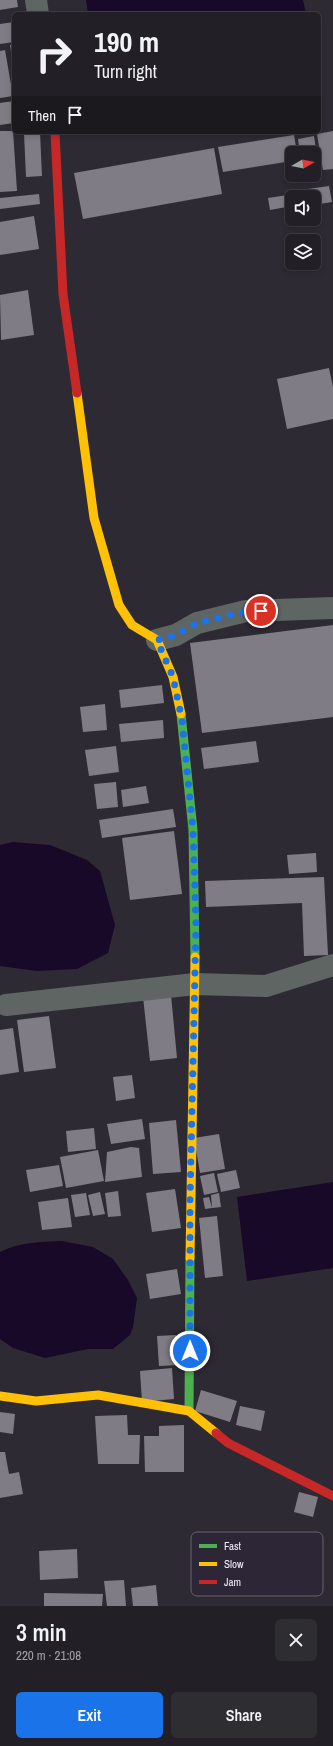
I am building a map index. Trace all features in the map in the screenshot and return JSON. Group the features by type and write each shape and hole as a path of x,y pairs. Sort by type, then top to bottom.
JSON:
{"street":[{"path":"36,0 38,12"},
{"path":"55,134 63,294 94,518 118,605 132,626 157,640 173,677 182,720 193,830 196,924 190,1201 189,1411"},
{"path":"157,640 176,635 197,623 246,611 333,608"},
{"path":"6,1005 195,984 266,986 333,965"},
{"path":"0,1396 36,1401 98,1395 189,1411 228,1443 333,1496"}],"shaded area":[{"path":"86,0 303,0 306,12 88,12"},
{"path":"13,842 50,845 87,860 100,871 115,925 108,953 77,969 37,971 0,966 0,845"},
{"path":"333,1182 333,1268 247,1281 237,1197"},
{"path":"62,1241 93,1247 113,1259 128,1280 137,1298 133,1327 130,1335 113,1349 88,1349 45,1358 13,1348 0,1339 0,1252 22,1244"}],"building":[{"path":"0,0 17,0 18,7 0,10"},
{"path":"12,22 12,42 0,44 0,24"},
{"path":"12,44 12,59 10,45"},
{"path":"5,50 12,96 0,98 0,51"},
{"path":"12,101 12,123 0,125 0,103"},
{"path":"0,131 12,131 17,191 0,192"},
{"path":"333,131 333,169 323,170 321,146 319,146 317,134"},
{"path":"24,134 40,134 42,176 26,177"},
{"path":"294,135 296,146 285,146 285,162 223,172 218,147"},
{"path":"314,136 316,146 299,146 298,139"},
{"path":"214,148 222,194 83,219 74,173"},
{"path":"329,186 332,202 321,204 321,190 308,189"},
{"path":"39,194 40,204 0,209 0,198"},
{"path":"285,195 285,207 270,210 268,198"},
{"path":"34,216 39,249 0,255 0,222"},
{"path":"28,290 34,335 1,340 0,295"},
{"path":"329,368 333,387 333,419 287,429 277,379"},
{"path":"333,625 333,717 202,733 190,643"},
{"path":"162,685 164,703 121,708 119,690"},
{"path":"105,704 107,730 83,732 80,707"},
{"path":"163,720 164,738 121,742 119,724"},
{"path":"256,741 259,762 204,769 201,748"},
{"path":"116,746 119,772 89,776 85,750"},
{"path":"116,782 118,807 97,809 94,784"},
{"path":"146,786 149,803 123,807 121,790"},
{"path":"173,809 176,827 102,838 99,820"},
{"path":"174,831 182,894 130,900 122,838"},
{"path":"316,853 317,872 289,874 287,855"},
{"path":"324,877 328,955 304,956 302,903 206,907 205,881"},
{"path":"171,995 177,1058 150,1061 143,997"},
{"path":"49,1016 56,1068 24,1072 17,1020"},
{"path":"13,1028 19,1072 0,1075 0,1030"},
{"path":"132,1075 135,1098 116,1101 113,1077"},
{"path":"142,1119 145,1139 111,1144 107,1124"},
{"path":"176,1120 181,1172 153,1174 149,1123"},
{"path":"94,1128 96,1149 68,1152 66,1131"},
{"path":"219,1134 225,1169 200,1173 194,1138"},
{"path":"131,1147 139,1148 142,1177 105,1182 107,1152"},
{"path":"98,1150 104,1181 66,1188 60,1157"},
{"path":"59,1165 63,1186 30,1192 26,1170"},
{"path":"236,1170 240,1188 221,1192 217,1174"},
{"path":"214,1173 218,1192 204,1195 200,1176"},
{"path":"175,1189 181,1228 152,1232 146,1193"},
{"path":"118,1191 121,1216 108,1217 105,1193"},
{"path":"100,1192 105,1214 93,1216 88,1195"},
{"path":"86,1193 90,1215 75,1217 71,1195"},
{"path":"219,1193 221,1207 212,1208 211,1195"},
{"path":"209,1197 212,1208 205,1209 203,1198"},
{"path":"68,1198 72,1227 42,1230 38,1202"},
{"path":"217,1216 223,1276 205,1278 199,1218"},
{"path":"177,1269 181,1294 150,1299 146,1274"},
{"path":"176,1335 179,1365 159,1366 157,1336"},
{"path":"172,1368 174,1399 142,1402 140,1371"},
{"path":"201,1390 237,1401 230,1422 195,1411"},
{"path":"240,1406 265,1411 261,1431 236,1425"},
{"path":"0,1412 15,1414 13,1434 0,1432"},
{"path":"127,1415 128,1435 140,1435 139,1464 98,1464 95,1416"},
{"path":"184,1425 184,1472 145,1472 144,1436 159,1436 159,1426"},
{"path":"0,1452 5,1452 9,1474 19,1472 23,1494 0,1498"},
{"path":"299,1492 318,1497 313,1517 294,1512"},
{"path":"77,1549 78,1578 40,1580 39,1551"},
{"path":"124,1580 126,1606 107,1606 104,1581"},
{"path":"156,1585 158,1606 133,1606 131,1588"},
{"path":"44,1593 103,1594 102,1606 44,1606"}],"traffic: fast":[{"path":"181,714 193,830 195,957"},
{"path":"189,1411 190,1258"}],"traffic: slow":[{"path":"77,393 94,518 119,605 132,625 157,640 173,677 181,714"},
{"path":"190,1258 195,957"},
{"path":"0,1396 36,1401 98,1395 189,1411 216,1433"}],"traffic: jam":[{"path":"55,134 63,294 77,393"},
{"path":"216,1433 228,1443 333,1496"}],"route":[{"path":"190,1351 190,1201 196,924 193,830 182,720 173,677 157,640 176,635 197,623 246,611 261,611"}]}
